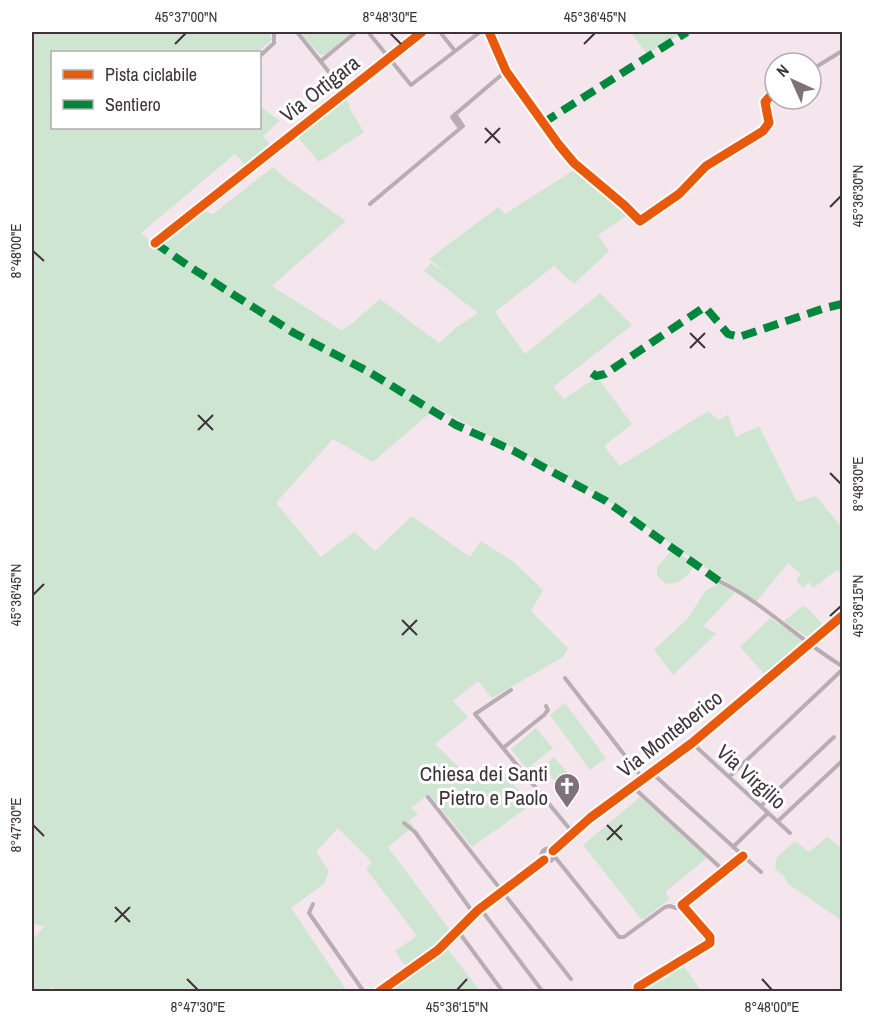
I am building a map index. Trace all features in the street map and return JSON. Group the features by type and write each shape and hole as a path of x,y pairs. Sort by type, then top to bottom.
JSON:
{"street":[{"path":"261,55 274,43 274,32"},
{"path":"297,32 345,92"},
{"path":"321,61 356,32"},
{"path":"368,32 411,85 480,32"},
{"name":"Via Ortigara","path":"155,243 422,32"},
{"path":"440,32 455,51"},
{"path":"489,32 506,71 567,155 624,204 640,221 679,194 706,166 763,131 769,123 767,111"},
{"path":"823,63 843,51"},
{"path":"370,204 460,128 463,125 455,114 506,71"},
{"path":"719,581 785,624 808,644 843,668 729,777"},
{"name":"Via Monteberico","path":"554,854 590,818 692,743 843,616"},
{"path":"565,678 643,779"},
{"path":"511,690 475,714 573,833"},
{"path":"503,748 544,715 548,711 546,706"},
{"path":"761,806 834,737"},
{"name":"Via Virgilio","path":"692,743 790,832"},
{"path":"778,821 843,761"},
{"path":"652,773 761,872"},
{"path":"633,787 724,871"},
{"path":"428,797 571,979"},
{"path":"733,847 768,813"},
{"path":"405,823 415,832 474,914"},
{"path":"544,860 542,856 544,851 549,849 619,937 624,937 665,907 676,908 682,905 743,856"},
{"path":"544,860 550,862 554,854"},
{"path":"379,992 438,950 480,908 544,860"},
{"path":"313,904 309,913 364,992"},
{"path":"638,987 710,943 710,937 682,905"},
{"path":"480,908 543,992"},
{"path":"458,931 503,992"}],"green space":[{"path":"32,32 269,32 272,40 258,51 51,51 51,129 261,129 261,107 280,121 263,136 272,147 247,167 235,154 141,233 158,247 201,210 213,214 273,167 346,221 272,286 341,330 349,326 380,299 439,343 478,313 424,271 431,263 448,275 429,259 498,207 505,214 577,168 632,212 598,235 609,251 574,284 554,266 495,312 525,354 600,293 632,325 553,387 564,399 597,377 632,424 604,446 620,466 708,411 718,420 728,415 736,437 759,426 797,502 816,496 842,528 842,575 837,570 813,588 809,582 803,588 796,580 801,574 788,563 756,602 621,509 554,469 432,406 430,413 373,462 333,439 276,503 321,557 354,532 375,551 412,516 470,557 481,541 514,562 543,590 531,611 568,648 563,657 492,698 478,681 453,701 468,717 435,744 475,783 497,764 531,805 472,847 429,794 411,808 418,814 409,821 414,826 388,847 449,929 440,939 480,991 379,991 409,971 395,951 417,936 366,869 372,862 338,828 316,852 329,871 324,884 291,908 347,991 58,992 52,987 49,991 32,991 32,940 44,927 32,923"},
{"path":"352,32 325,55 320,55 301,33"},
{"path":"630,32 684,32 647,54"},
{"path":"345,97 364,132 319,162 297,136"},
{"path":"673,549 694,564 683,579 669,584 657,576 657,567"},
{"path":"720,583 735,593 703,626 716,634 673,675 654,650 688,618 706,590"},
{"path":"804,605 825,626 810,639 784,621"},
{"path":"770,618 801,639 803,645 766,676 740,647"},
{"path":"565,703 606,758 590,770 550,715"},
{"path":"536,728 553,748 527,769 511,749"},
{"path":"554,757 572,778 561,788 543,767"},
{"path":"640,797 707,858 665,892 670,899 642,920 583,845"},
{"path":"827,837 842,848 842,921 787,883 785,877 775,869 777,857 795,841 809,852"},
{"path":"682,963 701,991 635,991"}],"marked path":[{"path":"543,123 687,32"},
{"path":"155,243 294,333 369,372 456,425 514,451 606,501 719,581"},
{"path":"592,373 596,376 605,374 703,308 706,308 728,334 739,337 842,304"}],"cycle path":[{"path":"155,243 422,32"},
{"path":"489,32 506,71 559,145 574,163 640,221 679,194 706,166 763,131 769,123 767,111"},
{"path":"553,851 590,818 692,743 842,616"},
{"path":"638,987 710,943 710,937 682,905 743,856"},
{"path":"379,992 438,950 478,910 544,860"}],"place":[{"name":"Chiesa dei Santi Pietro e Paolo","path":"567,809"}]}
